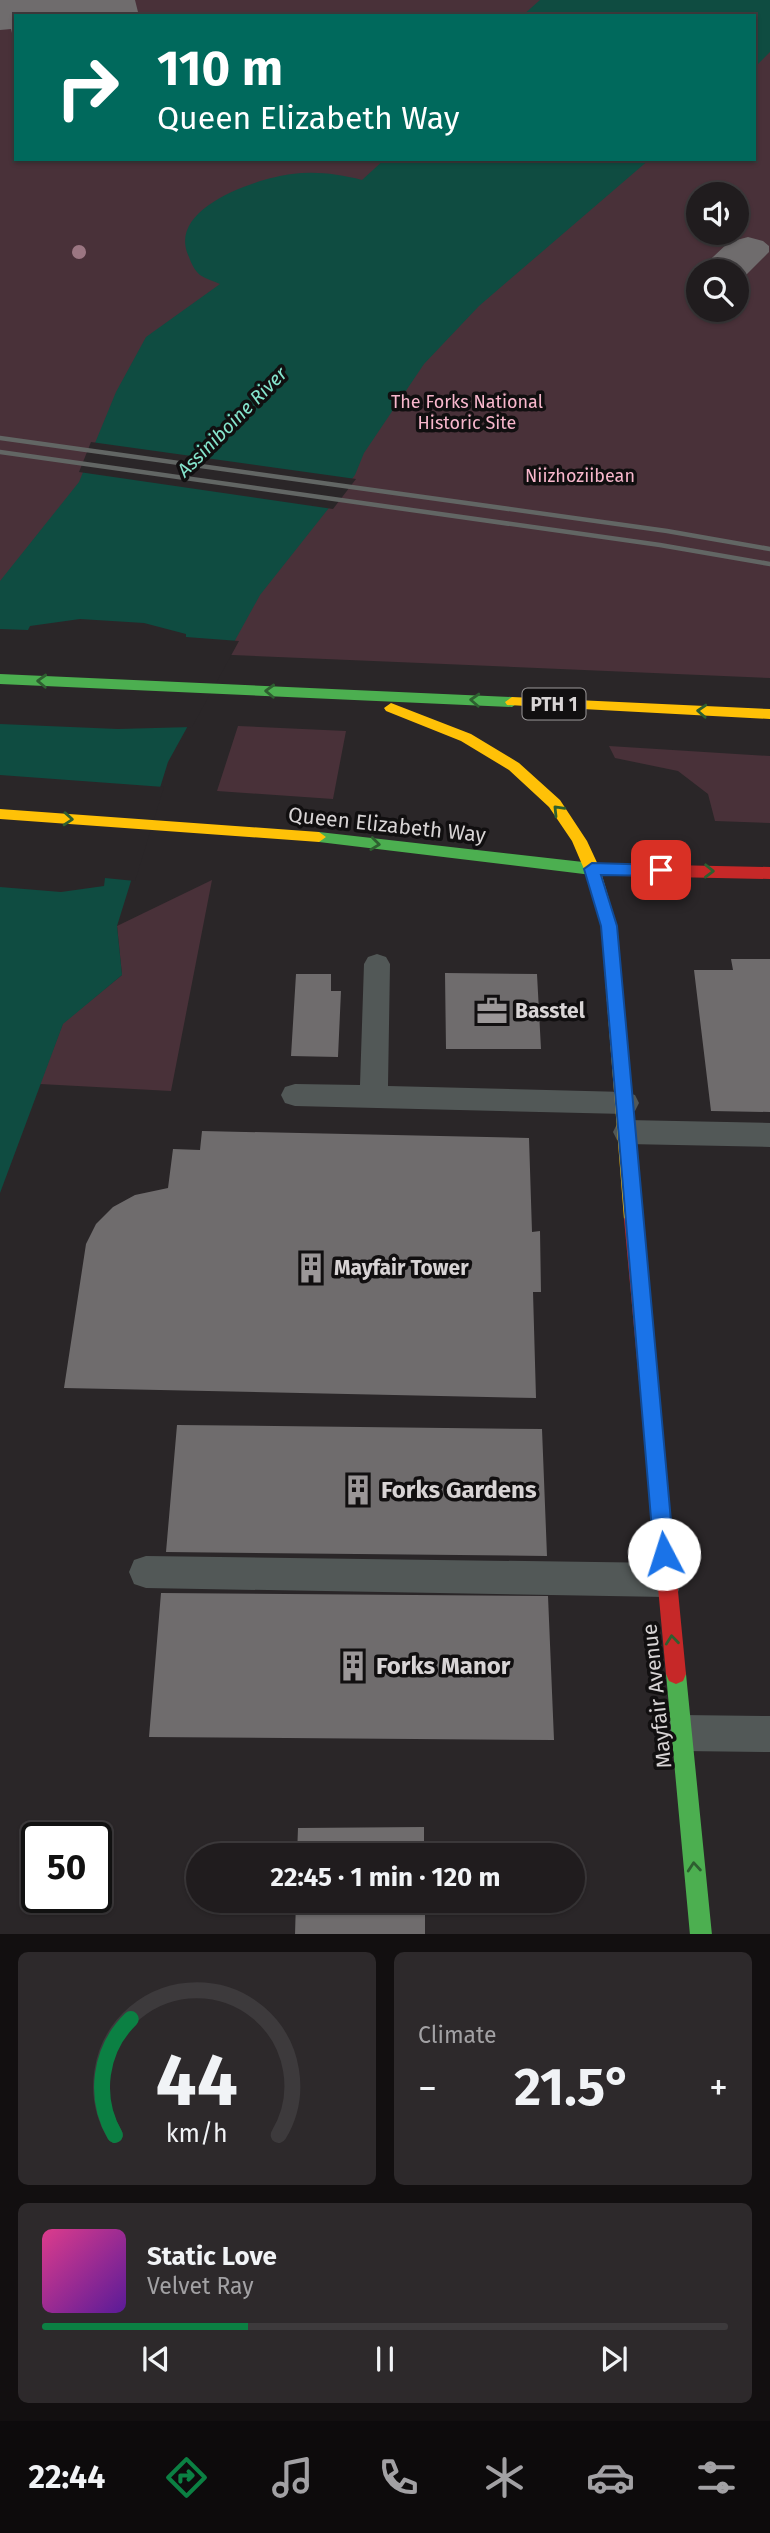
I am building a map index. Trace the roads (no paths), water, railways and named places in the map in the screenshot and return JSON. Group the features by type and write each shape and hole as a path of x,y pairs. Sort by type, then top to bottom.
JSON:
{"main road":[{"name":"PTH 1","path":"0,679 770,715"},
{"name":"Mayfair Avenue","path":"338,694 405,711 445,728 515,767 566,818 592,869 609,926 666,1580 701,1934"},
{"name":"Queen Elizabeth Way","path":"0,814 307,836 592,869 767,873"}],"lane":[{"path":"374,1097 377,964"},
{"path":"295,1095 625,1103"},
{"path":"627,1132 770,1135"},
{"path":"146,1572 666,1580"},
{"path":"682,1733 770,1734"}],"water":[{"path":"540,0 770,0 770,52 756,66 756,14 524,14"},
{"name":"Assiniboine River","path":"383,161 648,161 479,306 424,364 364,453 355,475 260,595 168,762 117,926 122,975 63,1024 0,1193 0,581 79,482 116,392 146,337 220,284 200,275 189,257 185,240 190,224 202,210 238,189 277,177 318,173 362,180"}],"railway":[{"path":"0,438 667,531 770,549"},
{"path":"0,452 660,545 770,564"}],"place":[{"name":"Basstel","path":"492,1011"},
{"name":"Mayfair Tower","path":"311,1268"},
{"name":"Forks Gardens","path":"358,1490"},
{"name":"Forks Manor","path":"353,1666"}],"park label":[{"name":"The Forks National Historic Site","path":"467,412"},
{"name":"Niizhoziibean","path":"580,476"}]}
